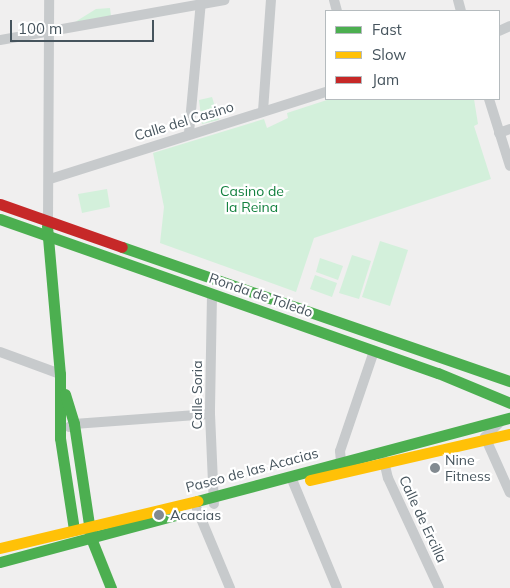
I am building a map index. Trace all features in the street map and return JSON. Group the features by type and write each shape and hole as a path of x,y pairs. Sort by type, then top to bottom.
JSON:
{"main road":[{"name":"Ronda de Toledo","path":"0,204 510,381"},
{"name":"Ronda de Toledo","path":"0,219 374,351 510,403"},
{"path":"48,220 47,236 60,374 60,438 74,530 91,538"},
{"path":"60,374 74,424 91,538 111,588"},
{"name":"Paseo de las Acacias","path":"291,481 341,462 507,417"},
{"name":"Paseo de las Acacias","path":"0,548 89,525 213,501 291,481 485,437 510,434"},
{"name":"Paseo de las Acacias","path":"0,562 197,509 213,501"}],"street":[{"path":"48,220 50,179 49,0"},
{"path":"0,40 224,0"},
{"path":"263,111 271,0"},
{"path":"189,133 201,3"},
{"name":"Calle del Casino","path":"50,179 189,133 325,92"},
{"path":"489,100 510,166"},
{"path":"499,133 510,129"},
{"name":"Calle Soria","path":"212,294 210,414 213,501"},
{"path":"341,462 340,451 374,351"},
{"path":"0,352 60,374"},
{"path":"60,438 74,424 210,414"},
{"path":"507,417 485,437 510,493"},
{"name":"Calle de Ercilla","path":"384,461 388,478 439,588"},
{"path":"291,481 337,588"},
{"path":"197,509 230,588"}],"green space":[{"path":"110,8 111,16 75,22 96,9"},
{"path":"212,97 219,120 202,124 199,100"},
{"name":"Casino de la Reina","path":"327,100 474,100 478,124 474,126 491,179 314,238 296,292 160,243 164,207 153,153 264,119 267,128 288,118 287,113"},
{"path":"107,189 110,207 82,213 78,194"},
{"path":"380,241 408,250 390,306 362,297"},
{"path":"352,255 371,261 359,299 339,293"},
{"path":"320,258 343,266 338,280 316,272"},
{"path":"315,275 337,283 332,297 310,289"}],"traffic: fast":[{"path":"0,219 438,373 510,403"},
{"path":"47,226 60,374 60,438 74,530"},
{"path":"122,247 510,381"},
{"path":"65,394 74,424 91,538 111,588"},
{"path":"197,501 510,418"},
{"path":"0,562 176,515"}],"traffic: slow":[{"path":"310,480 510,434"},
{"path":"0,548 197,501"}],"traffic: jam":[{"path":"0,204 122,247"}],"place":[{"name":"Nine Fitness","path":"435,468"},
{"name":"Acacias","path":"159,515"}]}
